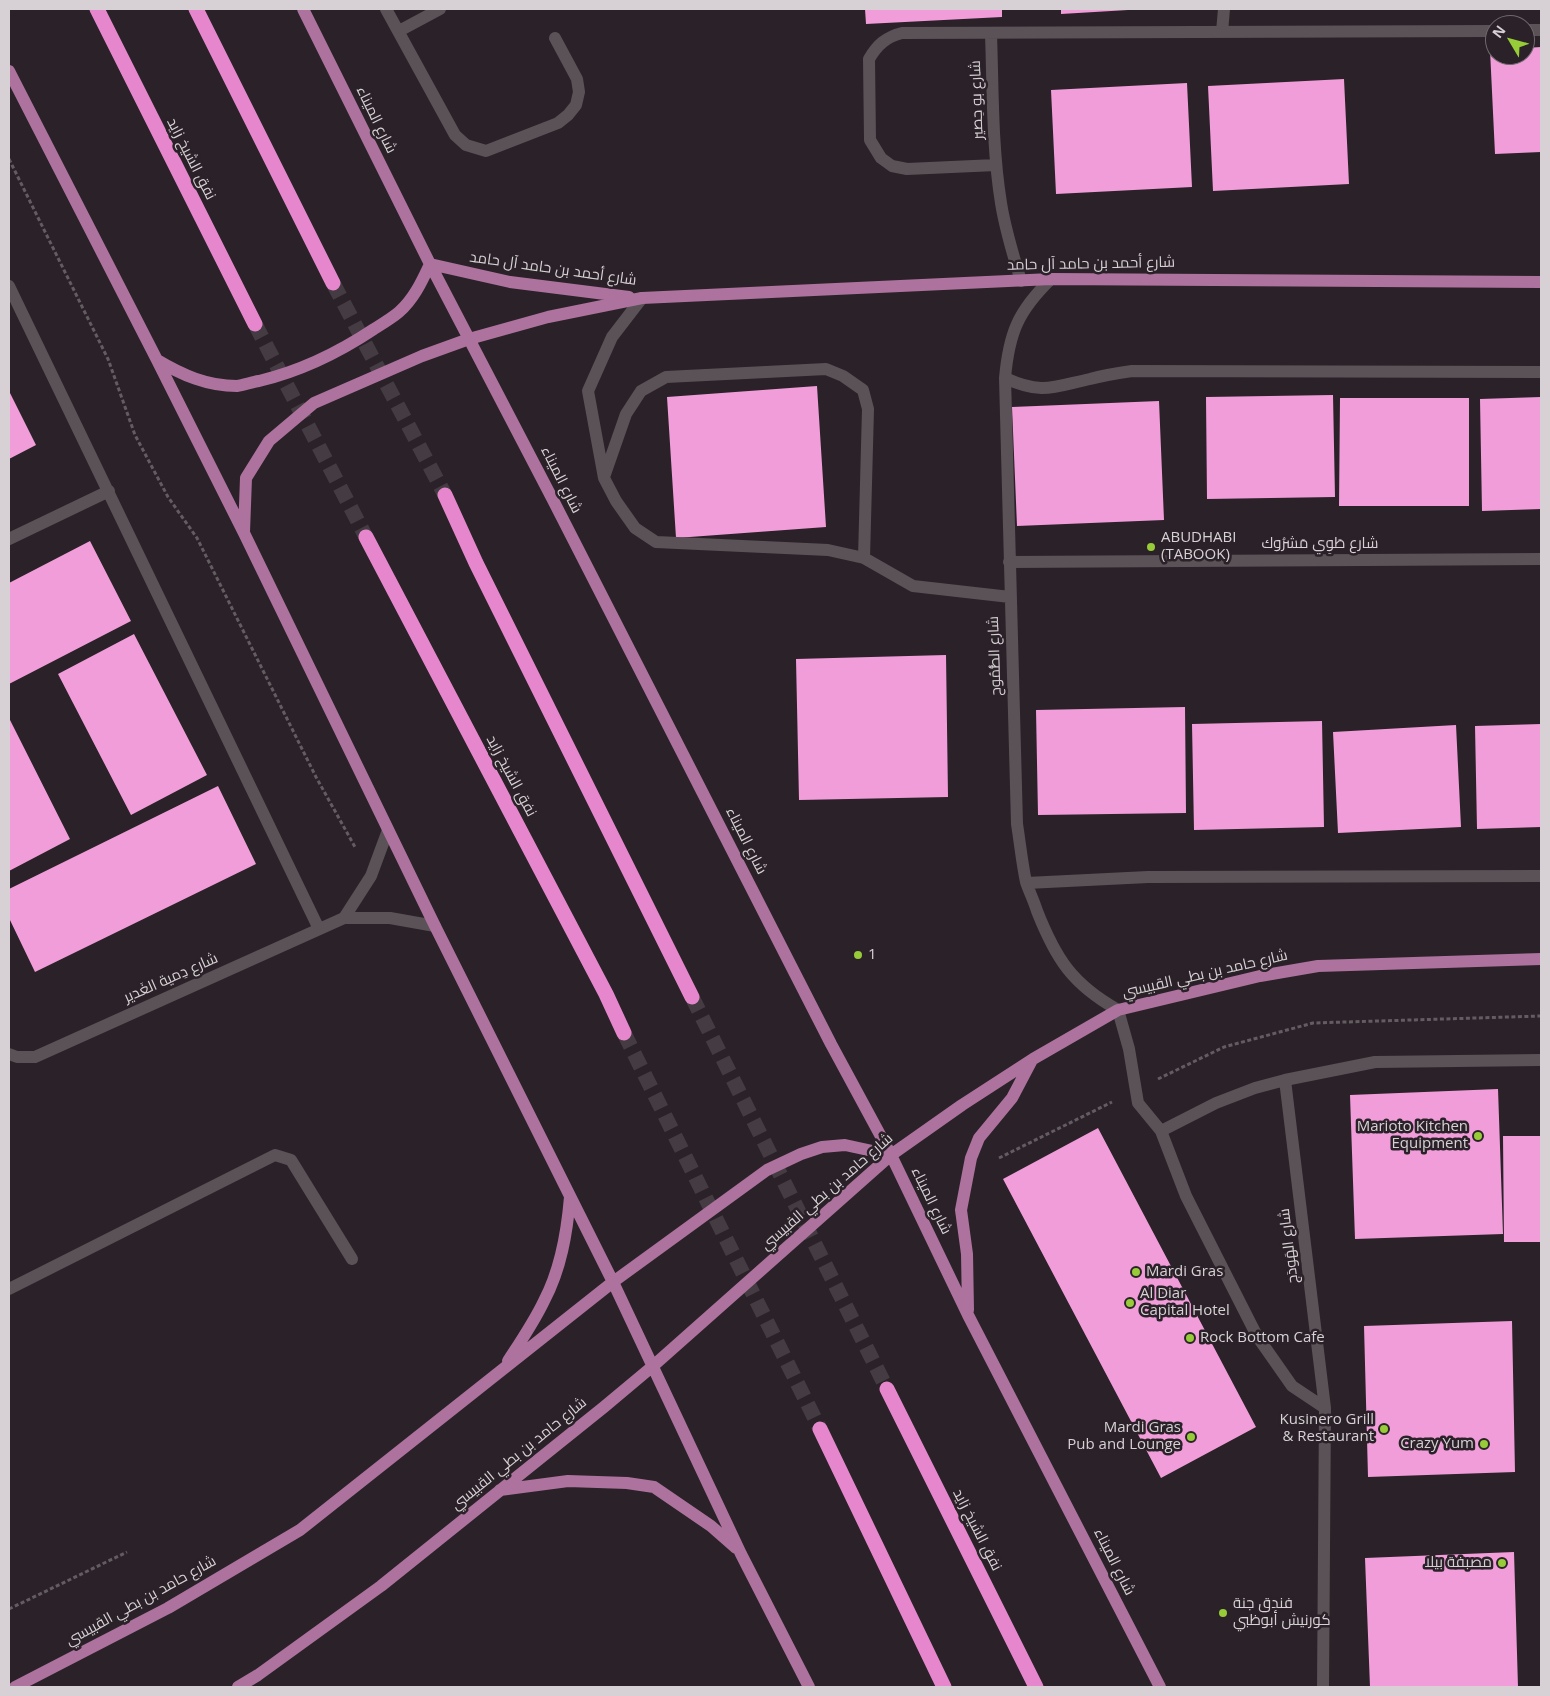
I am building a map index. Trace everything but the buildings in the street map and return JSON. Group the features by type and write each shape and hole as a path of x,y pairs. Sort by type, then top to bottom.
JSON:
{"highway":[{"name":"نفق الشيخ زايد","path":"96,9 255,324"},
{"path":"196,9 333,282"},
{"path":"445,495 476,563 692,996"},
{"name":"نفق الشيخ زايد","path":"366,537 606,994 624,1033"},
{"name":"نفق الشيخ زايد","path":"887,1389 1036,1687"},
{"path":"820,1429 944,1687"}],"main road":[{"name":"شارع الميناء","path":"303,9 430,264 831,1044 891,1155 968,1315 1160,1687"},
{"path":"9,71 244,533 435,926 613,1282 741,1554 809,1687"},
{"name":"شارع أحمد بن حامد آل حامد","path":"430,264 510,282 642,298"},
{"path":"157,360 196,380 217,384 238,386 277,376 314,362 350,345 399,312 413,297 430,264"},
{"name":"شارع أحمد بن حامد آل حامد","path":"244,533 246,478 269,440 314,403 422,356 469,339 548,317 642,298 1051,279 1541,282"},
{"name":"شارع حامد بن بطي القبيسي","path":"238,1687 258,1675 381,1586 653,1366 891,1155 962,1105 1033,1059 1118,1010 1260,976 1318,966 1541,959"},
{"path":"968,1315 967,1254 961,1210 971,1158 979,1138 1012,1098 1033,1059"},
{"name":"شارع حامد بن بطي القبيسي","path":"15,1687 168,1608 300,1530 613,1282 767,1170 800,1154 822,1147 846,1145 891,1155"},
{"path":"504,1368 545,1300 560,1261 567,1228 570,1195"},
{"path":"500,1490 568,1481 627,1483 654,1487 711,1526 741,1554"}],"street":[{"path":"386,9 455,134 466,145 486,151 558,123 576,105 579,92 578,79 555,38"},
{"path":"399,31 440,9"},
{"path":"1222,32 1224,9"},
{"path":"996,165 907,169 892,166 881,158 870,140 869,59 874,49 892,35 902,33 1485,30"},
{"name":"شارع بو حِصير","path":"991,34 996,165 1005,226 1021,281"},
{"name":"شارع الطُّمُوح","path":"1051,279 1034,295 1021,313 1012,334 1006,356 1004,378 1017,824 1027,883 1044,930 1060,961 1086,989 1101,1001 1118,1010"},
{"path":"9,286 319,929"},
{"path":"642,298 612,337 588,391 604,478 616,501 635,528 656,542 828,550 864,558 913,586 1010,597"},
{"path":"604,478 626,414 641,391 666,376 826,369 843,376 863,390 868,409 864,558"},
{"path":"1004,378 1025,386 1044,389 1132,372 1541,372"},
{"path":"9,538 109,491"},
{"name":"شارع طَوِي مَشرُوك","path":"1009,562 1541,559"},
{"path":"344,918 371,876 388,830"},
{"path":"1027,883 1148,877 1541,876"},
{"name":"شارع دِمية الغَدير","path":"9,1054 17,1057 35,1057 344,918 390,918 435,926"},
{"path":"1118,1010 1128,1049 1138,1103 1161,1131 1186,1196 1256,1336 1292,1386 1325,1408"},
{"path":"1161,1131 1216,1103 1255,1088 1375,1062 1541,1060"},
{"name":"شارع الهَودَج","path":"1285,1080 1325,1408 1323,1687"},
{"path":"9,1290 275,1155 291,1160 352,1259"}],"path":[{"path":"9,159 108,360 135,436 168,497 197,538 316,777 371,876"},
{"path":"9,1609 127,1552"}],"tunnel":[{"path":"333,283 445,495"},
{"path":"255,324 366,537"},
{"path":"692,997 887,1389"},
{"path":"624,1033 820,1429"}],"place":[{"name":"ABUDHABI (TABOOK)","path":"1151,547"},
{"name":"1","path":"858,955"},
{"name":"Marioto Kitchen Equipment","path":"1478,1136"},
{"name":"Mardi Gras","path":"1136,1272"},
{"name":"Al Diar Capital Hotel","path":"1130,1303"},
{"name":"Rock Bottom Cafe","path":"1190,1338"},
{"name":"Kusinero Grill & Restaurant","path":"1384,1429"},
{"name":"Mardi Gras Pub and Lounge","path":"1191,1437"},
{"name":"Crazy Yum","path":"1484,1444"},
{"name":"مصبفة بيلا","path":"1502,1563"},
{"name":"فندق جنة كورنيش أبوظبي","path":"1223,1613"}]}
